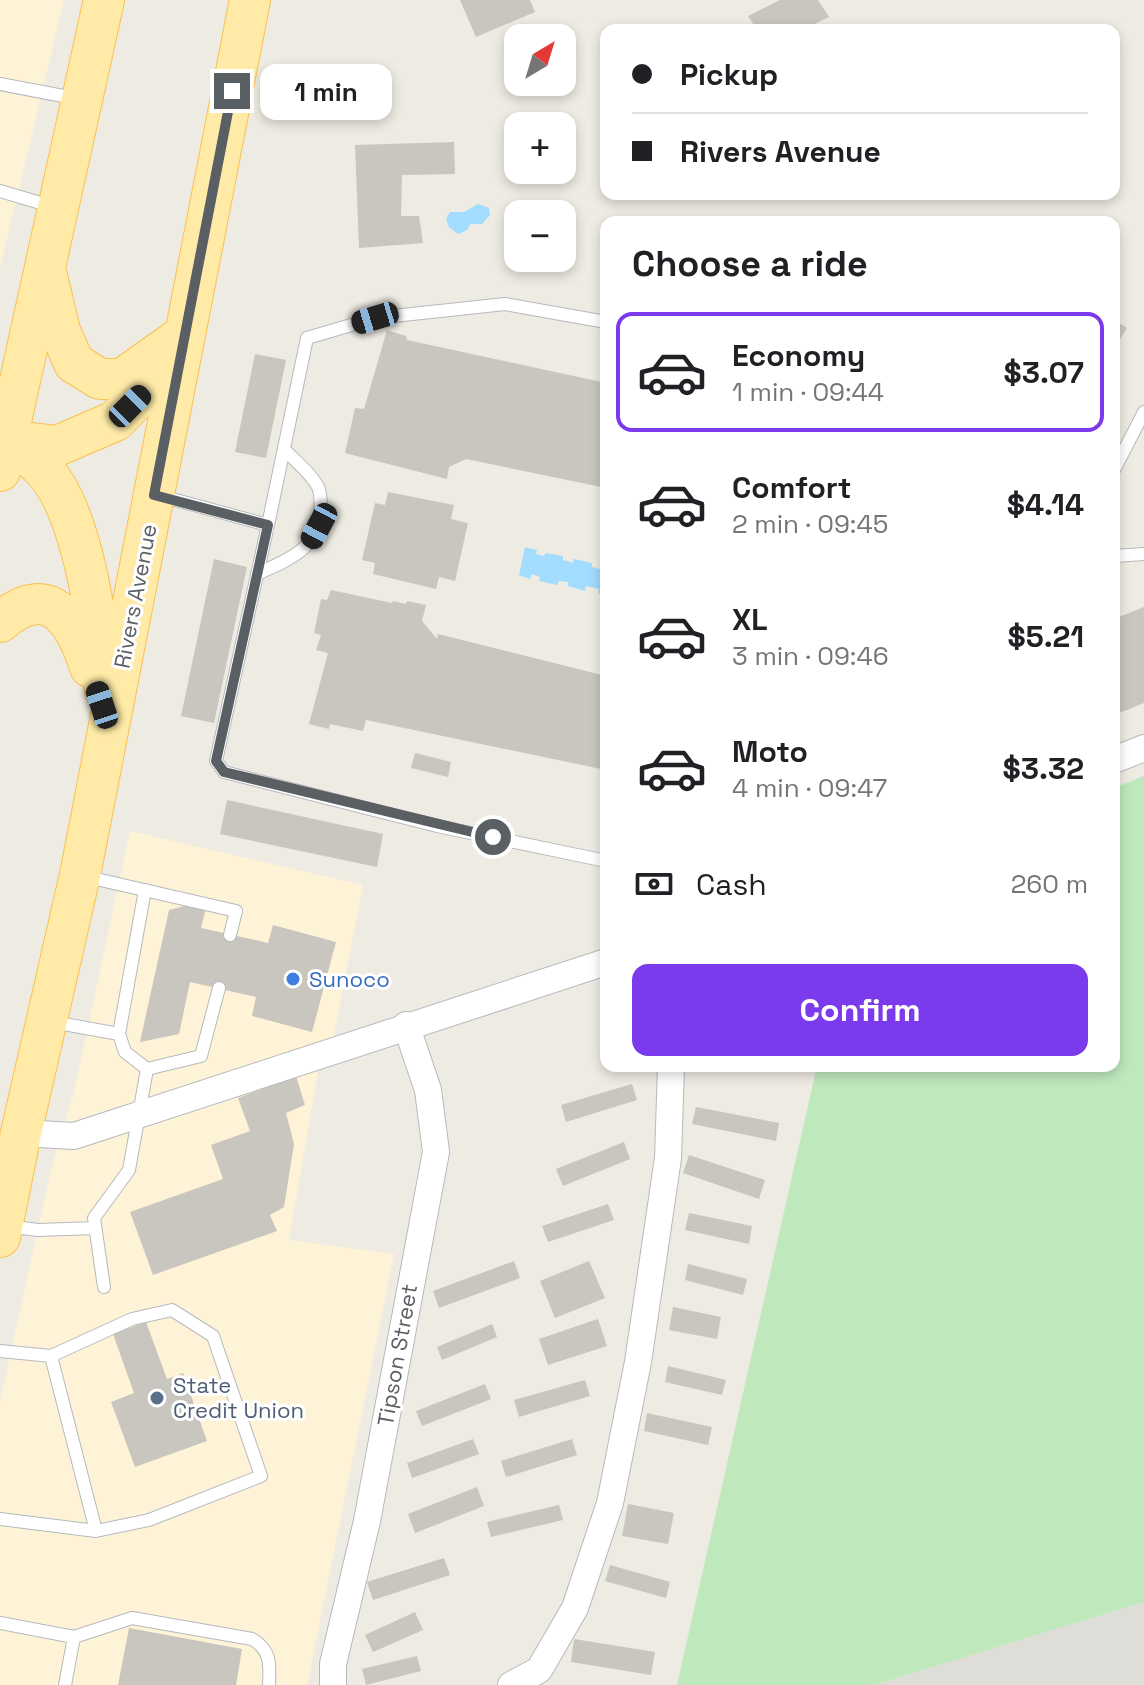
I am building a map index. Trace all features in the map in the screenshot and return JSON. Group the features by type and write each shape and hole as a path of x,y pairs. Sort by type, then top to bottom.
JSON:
{"main road":[{"name":"Rivers Avenue","path":"1,1232 110,728 250,0"},
{"path":"2,455 82,100 99,4"},
{"path":"45,268 60,331 74,363 100,379 122,379 184,335"},
{"path":"2,455 57,446 115,421 145,391 184,335"},
{"path":"2,455 42,467 63,501 84,560 98,630 110,728"},
{"path":"0,622 14,610 34,604 56,608 79,634 110,728"}],"street":[{"path":"1120,758 1144,748"},
{"path":"21,1133 74,1136 600,964"},
{"name":"Tipson Street","path":"333,1685 333,1664 367,1521 436,1152 428,1090 406,1025"},
{"path":"511,1685 539,1670 575,1608 610,1503 638,1362 668,1158 671,1072"}],"lane":[{"path":"0,84 82,100"},
{"path":"0,191 58,208"},
{"path":"600,321 505,304 375,318 307,338 216,761 224,772 437,826 600,860"},
{"path":"1120,458 1144,412"},
{"path":"257,574 297,555 310,544 319,526 321,506 318,487 284,449"},
{"path":"154,495 268,525"},
{"path":"1120,556 1144,554"},
{"path":"80,875 236,911 230,935"},
{"path":"145,890 119,1034 125,1052 147,1069"},
{"path":"147,1069 201,1056 219,988"},
{"path":"46,1020 119,1034"},
{"path":"104,1287 94,1218 129,1170 147,1069"},
{"path":"1,1232 95,1228"},
{"path":"0,1351 51,1356 132,1319 172,1310 213,1336 261,1476 149,1520 96,1531 0,1519"},
{"path":"51,1356 96,1531"},
{"path":"0,1623 74,1637 132,1618 252,1639 262,1645 269,1655 269,1685"},
{"path":"65,1685 74,1637"}],"shaded area":[{"path":"0,0 64,0 0,268"},
{"path":"130,831 363,885 331,1050 321,1053 289,1240 394,1254 307,1685 0,1685 0,1401 52,1166 74,1092"},
{"path":"1144,1602 1144,1685 874,1685"}],"green space":[{"path":"1144,776 1144,1602 874,1685 677,1685 816,1072 1120,1072 1120,786"}],"water":[{"path":"478,204 489,208 490,215 482,224 470,224 467,230 458,234 449,227 446,219 450,212 464,212"},
{"path":"525,547 537,550 536,554 544,556 546,553 563,556 563,560 573,563 574,559 592,563 592,567 600,569 600,594 599,589 586,586 585,591 568,586 568,582 559,581 557,585 539,581 540,577 532,574 530,579 519,575"}],"building":[{"path":"460,0 530,0 535,12 476,37"},
{"path":"780,0 818,0 829,17 814,24 753,24 748,16"},
{"path":"454,142 455,174 402,175 401,216 419,216 423,243 359,248 355,145"},
{"path":"1120,324 1127,328 1120,339"},
{"path":"387,330 406,336 407,340 600,382 600,487 466,459 449,467 447,479 345,453 355,408 364,409"},
{"path":"255,354 286,360 266,458 235,452"},
{"path":"388,492 454,505 451,519 468,523 455,581 439,577 436,589 373,574 375,563 362,560 375,503 385,505"},
{"path":"214,559 247,567 214,723 181,716"},
{"path":"331,590 392,603 406,604 407,601 426,605 422,621 437,639 438,634 600,674 600,769 366,720 363,731 330,724 329,729 309,724 328,653 316,650 321,635 314,633 321,599 327,600"},
{"path":"1144,607 1144,703 1120,713 1120,617"},
{"path":"415,753 451,762 448,777 411,768"},
{"path":"227,800 383,834 377,867 220,834"},
{"path":"208,900 201,928 268,943 273,925 336,942 312,1032 252,1016 256,997 190,982 179,1034 140,1042 169,910"},
{"path":"296,1076 305,1105 286,1113 294,1144 284,1207 270,1215 277,1231 153,1275 130,1212 223,1179 211,1145 250,1131 238,1098"},
{"path":"632,1084 637,1100 566,1122 561,1105"},
{"path":"696,1107 779,1123 776,1141 692,1124"},
{"path":"624,1142 630,1159 563,1186 556,1169"},
{"path":"689,1155 765,1180 759,1199 683,1173"},
{"path":"608,1204 614,1220 548,1242 542,1226"},
{"path":"689,1213 752,1226 749,1244 685,1230"},
{"path":"514,1261 520,1278 439,1308 433,1291"},
{"path":"589,1261 605,1298 555,1318 540,1281"},
{"path":"688,1264 747,1279 743,1295 685,1280"},
{"path":"673,1307 721,1317 717,1339 669,1330"},
{"path":"598,1319 607,1346 548,1365 539,1339"},
{"name":"State Credit Union","path":"146,1322 167,1379 183,1373 207,1441 135,1467 111,1402 134,1393 113,1334"},
{"path":"492,1324 497,1337 442,1360 437,1347"},
{"path":"668,1366 726,1380 722,1395 665,1382"},
{"path":"585,1380 590,1396 519,1417 514,1400"},
{"path":"485,1384 491,1399 422,1426 416,1411"},
{"path":"647,1413 712,1427 708,1445 644,1431"},
{"path":"473,1439 479,1454 412,1478 407,1463"},
{"path":"572,1439 577,1455 506,1477 501,1461"},
{"path":"477,1487 484,1506 415,1533 408,1514"},
{"path":"628,1504 674,1513 668,1544 622,1536"},
{"path":"559,1505 563,1520 491,1537 487,1522"},
{"path":"444,1558 450,1575 373,1600 367,1582"},
{"path":"610,1565 670,1582 666,1598 605,1581"},
{"path":"415,1612 423,1630 373,1652 365,1635"},
{"path":"129,1628 242,1649 236,1685 118,1685"},
{"path":"574,1639 655,1652 651,1675 571,1662"},
{"path":"417,1656 421,1671 366,1685 362,1669"}],"place":[{"name":"Sunoco","path":"293,979"},
{"name":"State Credit Union","path":"157,1398"}],"route":[{"path":"232,91 154,495 268,525 216,761 224,772 437,826 493,837"}]}
